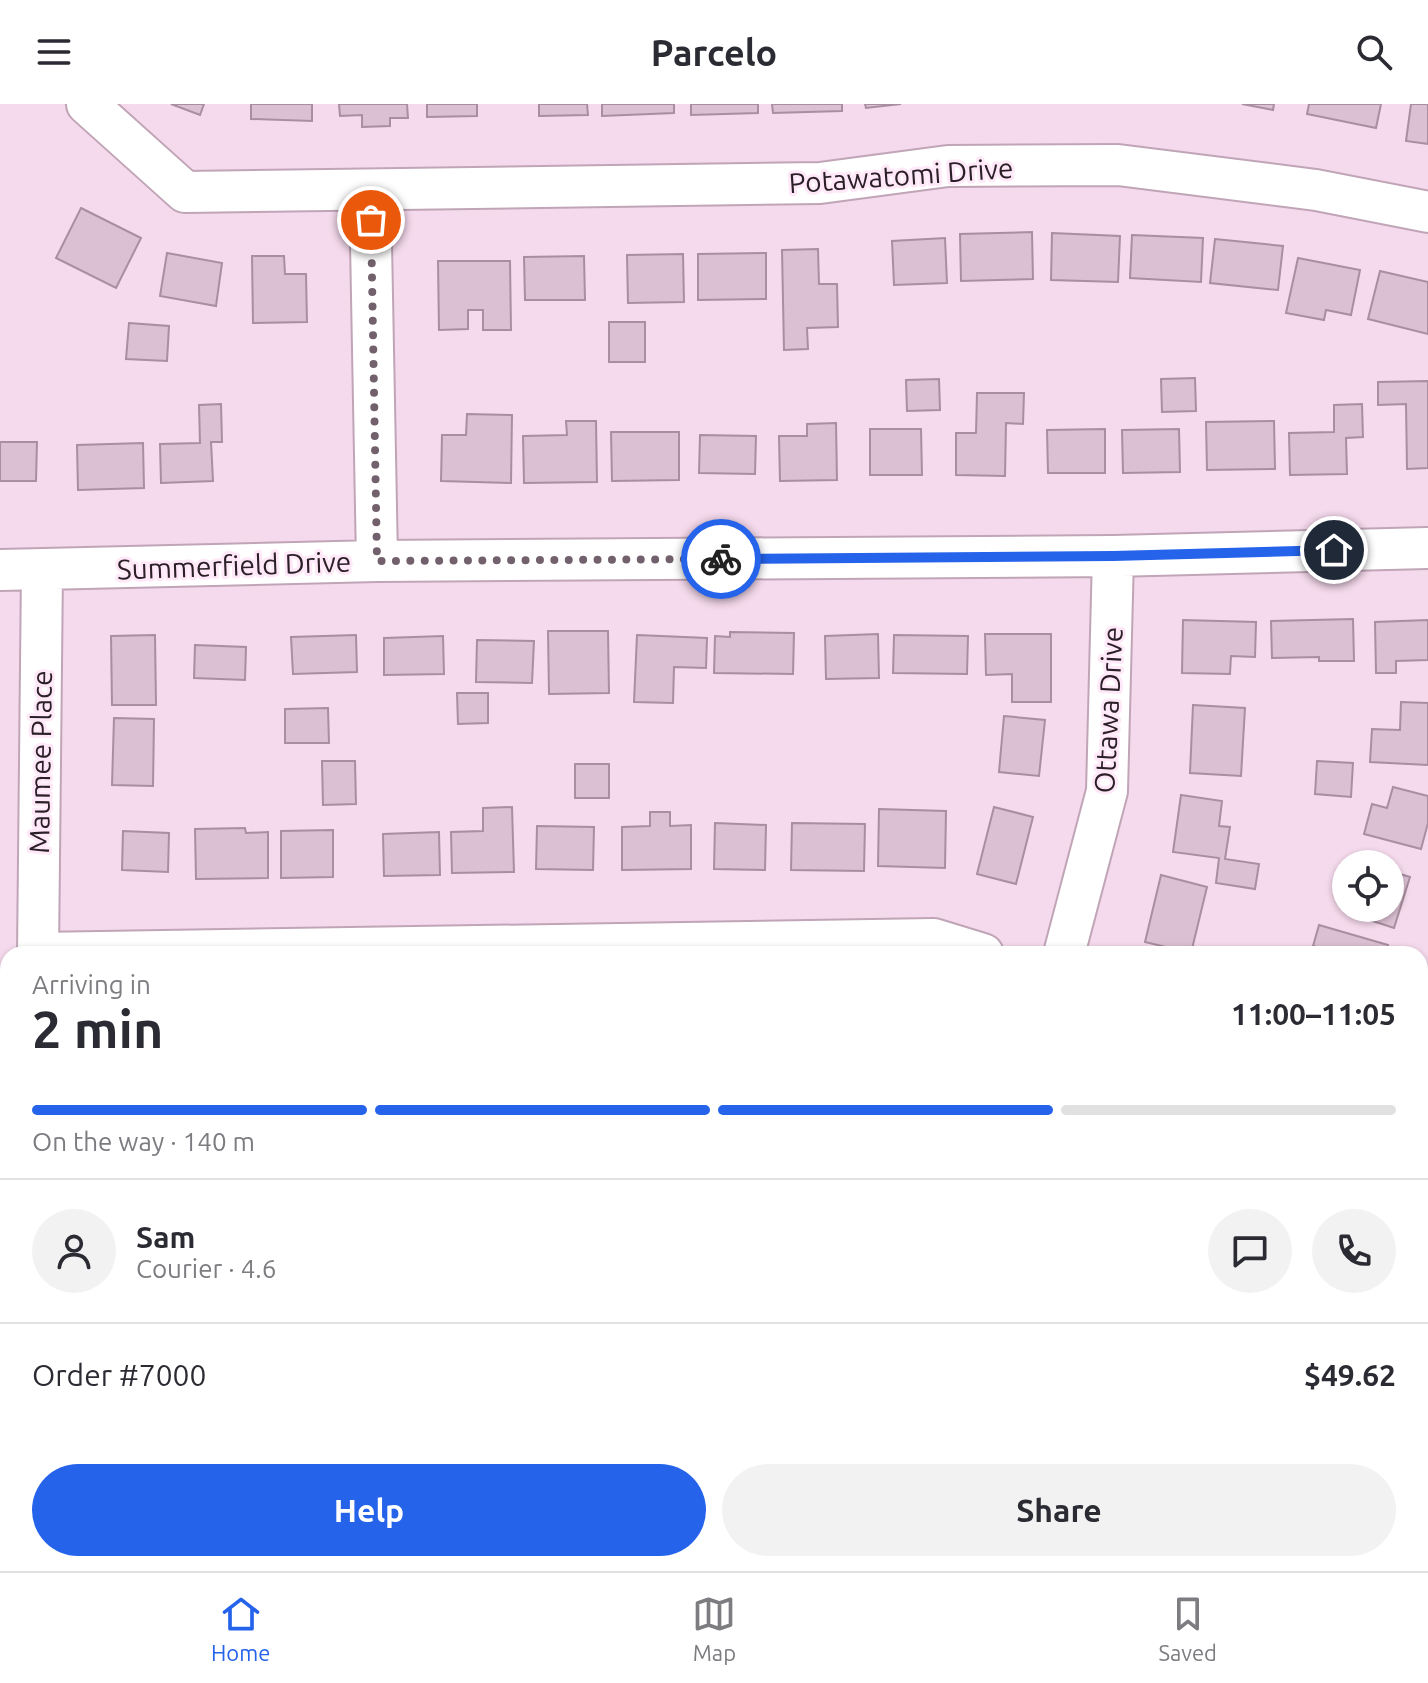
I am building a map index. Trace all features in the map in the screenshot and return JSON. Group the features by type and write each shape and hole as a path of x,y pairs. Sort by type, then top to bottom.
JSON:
{"street":[{"name":"Potawatomi Drive","path":"87,104 185,192 820,183 948,166 1118,165 1316,190 1428,212"},
{"path":"370,190 377,561"},
{"name":"Summerfield Drive","path":"0,570 377,561 1113,556 1428,548"},
{"name":"Ottawa Drive","path":"1066,946 1107,791 1113,556"},
{"name":"Maumee Place","path":"38,946 42,570"},
{"path":"486,946 934,939 957,946"}],"building":[{"path":"171,104 204,104 200,115"},
{"path":"251,104 312,104 312,121 251,119"},
{"path":"339,104 407,104 408,118 390,118 390,126 362,127 362,115 340,116"},
{"path":"427,104 477,104 477,116 427,117"},
{"path":"539,104 587,104 588,115 539,116"},
{"path":"602,104 674,104 674,113 602,116"},
{"path":"691,104 758,104 758,113 691,115"},
{"path":"772,104 842,104 842,111 773,113"},
{"path":"865,104 901,104 866,108"},
{"path":"1242,104 1274,104 1273,110"},
{"path":"1309,104 1381,104 1376,128 1307,114"},
{"path":"1411,104 1428,104 1428,144 1406,141"},
{"path":"81,208 141,238 116,288 56,258"},
{"path":"1032,232 1033,279 961,281 960,234"},
{"path":"1052,233 1120,236 1118,282 1051,280"},
{"path":"1132,235 1203,238 1201,282 1130,278"},
{"path":"945,238 947,283 894,285 892,241"},
{"path":"1215,239 1283,246 1278,290 1210,283"},
{"path":"818,249 819,284 837,284 838,327 807,328 808,349 784,350 782,250"},
{"path":"167,253 222,263 216,306 160,296"},
{"path":"766,253 766,299 698,300 698,254"},
{"path":"683,254 684,302 628,303 627,255"},
{"path":"252,256 284,256 285,274 306,274 307,322 253,323"},
{"path":"584,256 585,300 525,300 524,257"},
{"path":"1298,258 1360,270 1351,315 1326,310 1324,320 1286,313"},
{"path":"438,261 510,261 511,330 483,330 483,310 468,310 468,329 439,330"},
{"path":"1380,271 1428,282 1428,334 1368,319"},
{"path":"609,322 645,322 645,362 609,362"},
{"path":"129,323 169,326 167,361 126,359"},
{"path":"1195,378 1196,411 1162,412 1161,379"},
{"path":"939,379 940,410 907,411 906,380"},
{"path":"1428,381 1428,468 1407,469 1406,404 1378,405 1378,382"},
{"path":"977,393 1024,393 1023,424 1006,423 1005,476 956,475 956,433 976,433"},
{"path":"221,404 222,442 211,442 213,481 161,483 160,444 200,443 199,405"},
{"path":"1362,404 1363,437 1346,438 1347,474 1290,475 1289,433 1334,432 1334,405"},
{"path":"467,414 512,415 511,483 441,481 442,435 466,435"},
{"path":"566,421 596,421 597,482 524,483 523,436 567,435"},
{"path":"1274,421 1275,469 1207,470 1206,422"},
{"path":"836,423 837,480 780,481 779,436 807,436 807,424"},
{"path":"870,429 921,429 922,475 870,475"},
{"path":"1105,429 1105,473 1048,473 1047,430"},
{"path":"1179,429 1180,472 1123,473 1122,430"},
{"path":"611,432 679,432 679,480 612,481"},
{"path":"700,435 756,436 755,474 699,473"},
{"path":"0,442 37,442 36,481 0,481"},
{"path":"143,443 144,488 78,490 77,445"},
{"path":"1353,619 1354,661 1319,661 1319,657 1272,658 1271,621"},
{"path":"1183,620 1256,622 1255,657 1231,656 1230,674 1182,673"},
{"path":"1428,620 1428,660 1396,661 1396,673 1376,673 1375,622"},
{"path":"548,631 608,631 609,693 549,694"},
{"path":"730,632 794,633 793,674 714,673 715,636 730,637"},
{"path":"878,634 879,678 826,679 825,636"},
{"path":"985,634 1051,634 1051,702 1012,702 1012,674 986,675"},
{"path":"155,635 156,705 112,705 111,636"},
{"path":"356,635 357,672 293,674 291,637"},
{"path":"637,635 707,638 706,668 674,667 673,703 634,702"},
{"path":"894,635 968,636 967,674 893,673"},
{"path":"443,636 444,674 384,675 384,638"},
{"path":"477,640 534,641 532,683 476,682"},
{"path":"195,645 246,647 245,680 194,678"},
{"path":"457,693 488,693 488,723 458,724"},
{"path":"1401,702 1428,703 1428,765 1370,762 1372,729 1400,730"},
{"path":"1193,705 1245,708 1241,776 1190,773"},
{"path":"328,708 329,743 285,743 285,709"},
{"path":"1004,716 1045,720 1039,776 999,772"},
{"path":"114,718 154,719 153,786 112,785"},
{"path":"322,761 355,761 356,804 323,805"},
{"path":"1317,761 1353,763 1351,797 1315,794"},
{"path":"575,764 609,764 609,798 575,798"},
{"path":"1393,787 1428,796 1428,823 1421,849 1364,834 1372,804 1387,808"},
{"path":"1181,795 1222,801 1219,826 1230,827 1225,859 1259,864 1255,889 1216,883 1219,858 1173,852"},
{"path":"512,807 514,872 452,873 451,832 483,831 483,808"},
{"path":"994,807 1033,817 1016,884 977,874"},
{"path":"879,809 946,811 945,868 878,866"},
{"path":"650,812 670,812 670,826 691,825 691,869 622,870 622,827 650,826"},
{"path":"715,823 766,825 765,870 714,869"},
{"path":"792,823 865,824 864,871 791,870"},
{"path":"537,826 594,827 593,870 536,869"},
{"path":"245,828 246,833 268,832 268,878 196,879 195,829"},
{"path":"333,830 333,877 281,878 281,831"},
{"path":"123,831 169,833 168,872 122,870"},
{"path":"439,832 440,875 384,876 383,834"},
{"path":"1161,875 1207,887 1193,946 1162,946 1145,942"},
{"path":"1404,875 1410,877 1404,896"},
{"path":"1376,922 1396,922 1394,928"},
{"path":"1319,925 1388,945 1388,946 1313,946"}],"way so far":[{"path":"371,220 377,561 721,559"}],"route":[{"path":"721,559 1113,556 1334,550"}]}
